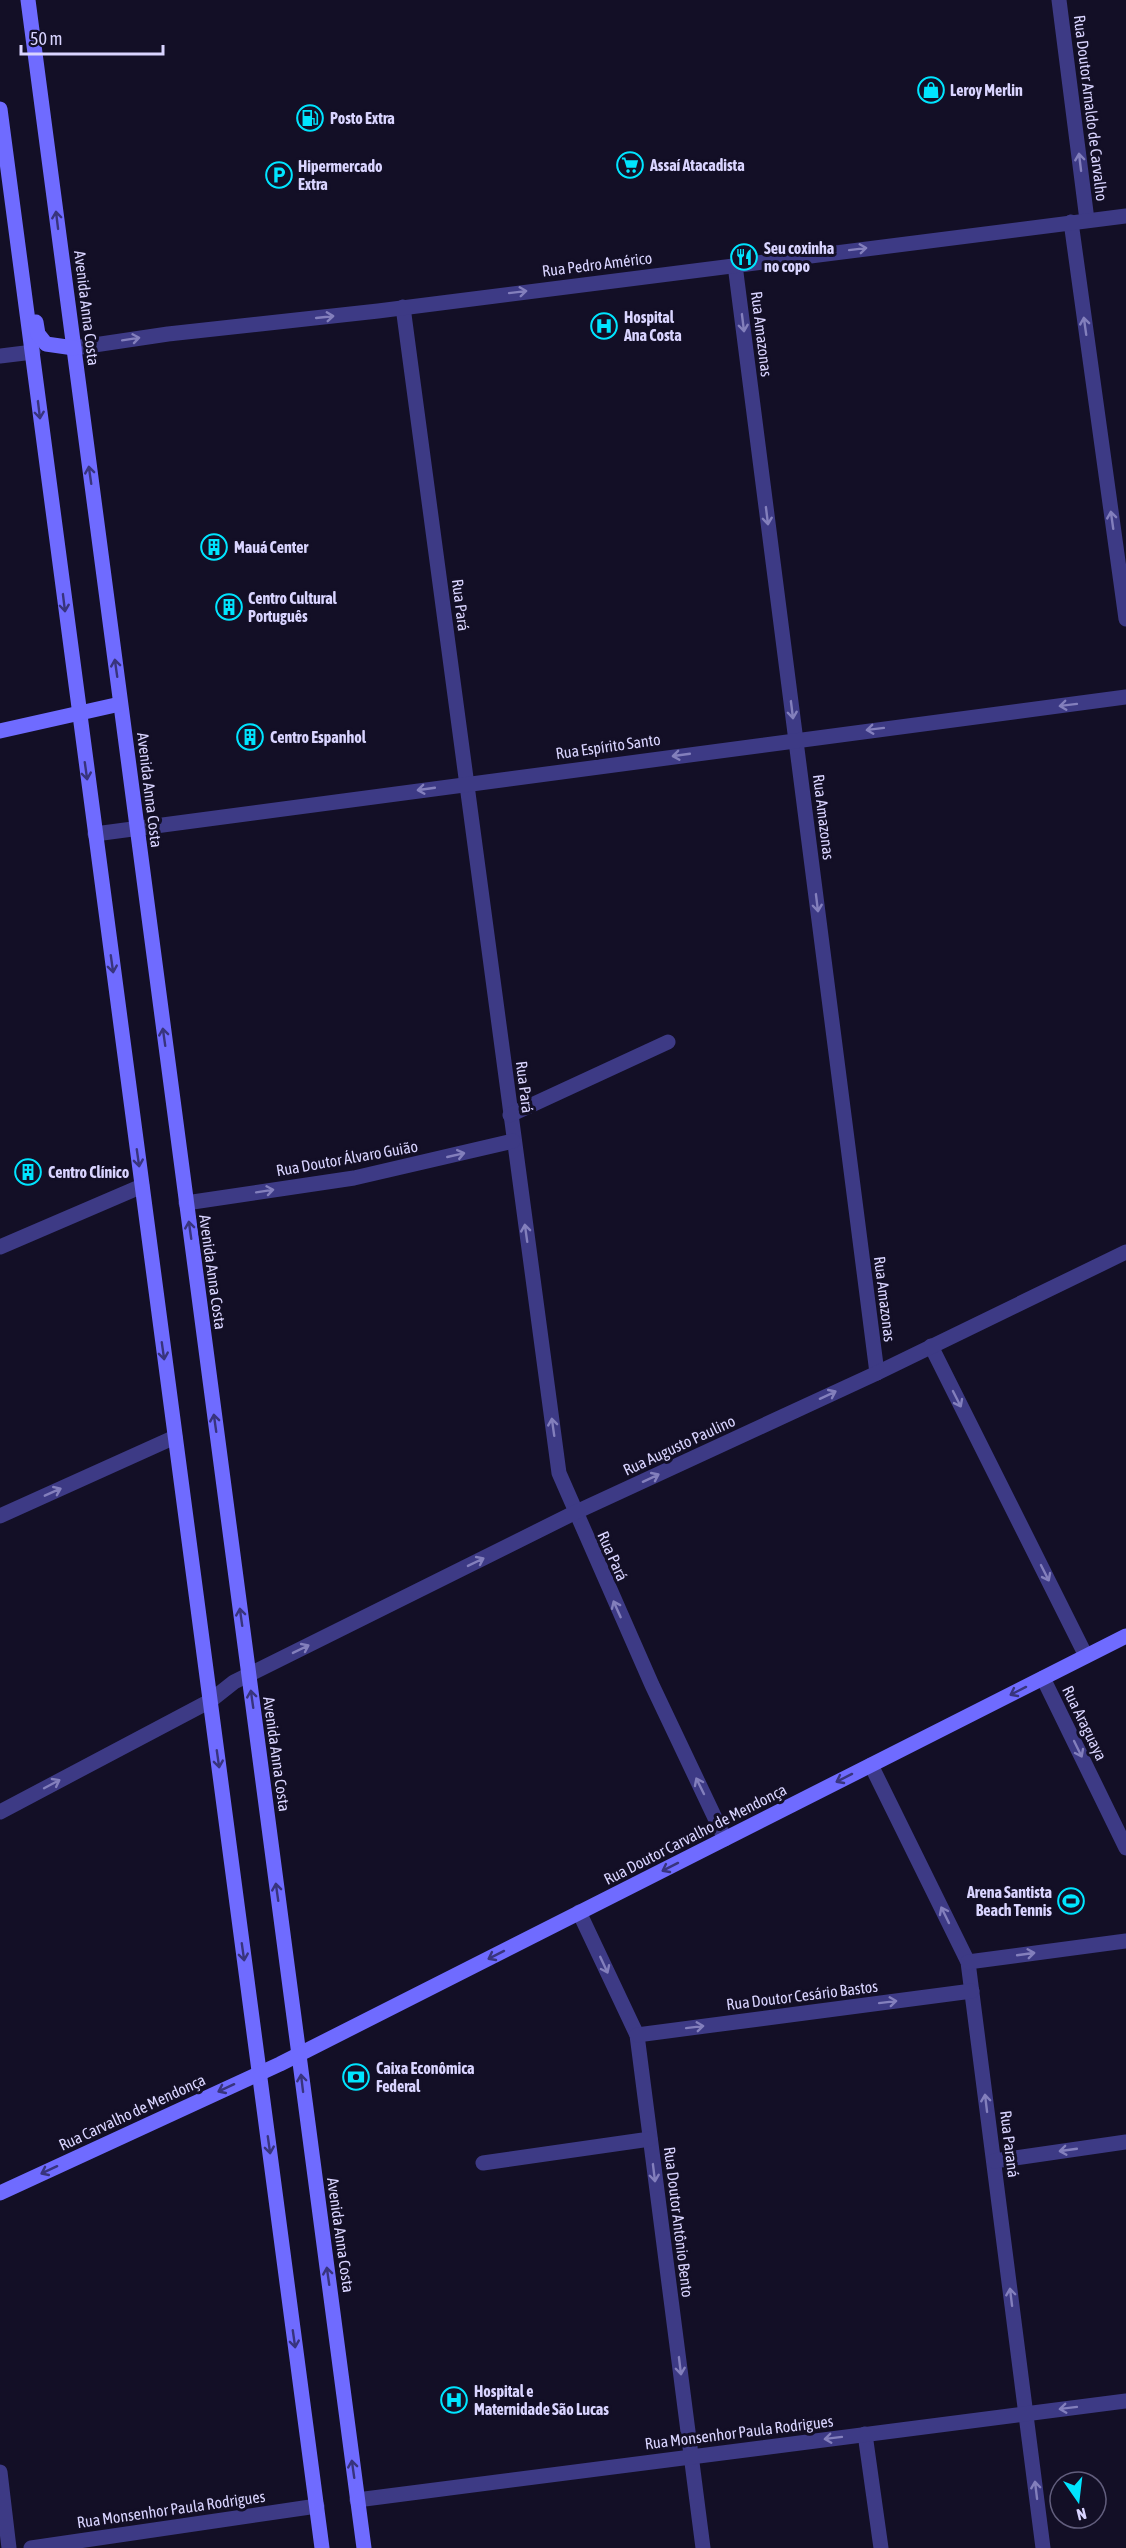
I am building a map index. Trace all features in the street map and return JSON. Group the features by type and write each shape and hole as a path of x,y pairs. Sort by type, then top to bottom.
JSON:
{"main road":[{"name":"Avenida Anna Costa","path":"28,0 364,2548"},
{"path":"0,109 322,2548"},
{"path":"21,265 30,279 37,327 42,339 57,347 74,348"},
{"path":"0,731 120,704"},
{"name":"Rua Doutor Carvalho de Mendonça","path":"280,2064 1126,1636"},
{"name":"Rua Carvalho de Mendonça","path":"0,2193 280,2064"}],"street":[{"name":"Rua Doutor Arnaldo de Carvalho","path":"1059,0 1087,220"},
{"name":"Rua Pedro Américo","path":"74,348 168,334 403,307 1126,216"},
{"path":"1071,222 1126,619"},
{"name":"Rua Amazonas","path":"735,265 877,1373"},
{"name":"Rua Pará","path":"403,307 559,1473 574,1513 652,1686 725,1839"},
{"path":"0,356 33,352"},
{"name":"Rua Espírito Santo","path":"95,834 796,739 1126,697"},
{"path":"510,1115 668,1042"},
{"name":"Rua Doutor Álvaro Guião","path":"186,1203 354,1178 513,1141"},
{"path":"0,1247 142,1186"},
{"name":"Rua Augusto Paulino","path":"0,1812 210,1701 234,1682 248,1675 574,1513 877,1373 1126,1252"},
{"path":"931,1346 1086,1656"},
{"path":"0,1516 175,1437"},
{"name":"Rua Araguaya","path":"1043,1677 1126,1848"},
{"name":"Rua Paraná","path":"871,1765 968,1962 1043,2548"},
{"name":"Rua Doutor Antônio Bento","path":"579,1912 637,2035 703,2548"},
{"path":"968,1962 1126,1941"},
{"name":"Rua Doutor Cesário Bastos","path":"637,2035 972,1991"},
{"path":"483,2163 650,2139"},
{"path":"994,2161 1126,2142"},
{"name":"Rua Monsenhor Paula Rodrigues","path":"357,2500 1126,2401"},
{"path":"865,2434 881,2548"},
{"path":"0,2472 9,2548"},
{"name":"Rua Monsenhor Paula Rodrigues","path":"32,2548 317,2506"}],"place":[{"name":"Leroy Merlin","path":"931,90"},
{"name":"Posto Extra","path":"310,118"},
{"name":"Assaí Atacadista","path":"630,165"},
{"name":"Hipermercado Extra","path":"279,175"},
{"name":"Seu coxinha no copo","path":"744,257"},
{"name":"Hospital Ana Costa","path":"604,326"},
{"name":"Mauá Center","path":"214,547"},
{"name":"Centro Cultural Português","path":"229,607"},
{"name":"Centro Espanhol","path":"250,737"},
{"name":"Centro Clínico","path":"28,1172"},
{"name":"Arena Santista Beach Tennis","path":"1071,1901"},
{"name":"Caixa Econômica Federal","path":"356,2077"},
{"name":"Hospital e Maternidade São Lucas","path":"454,2400"}]}
